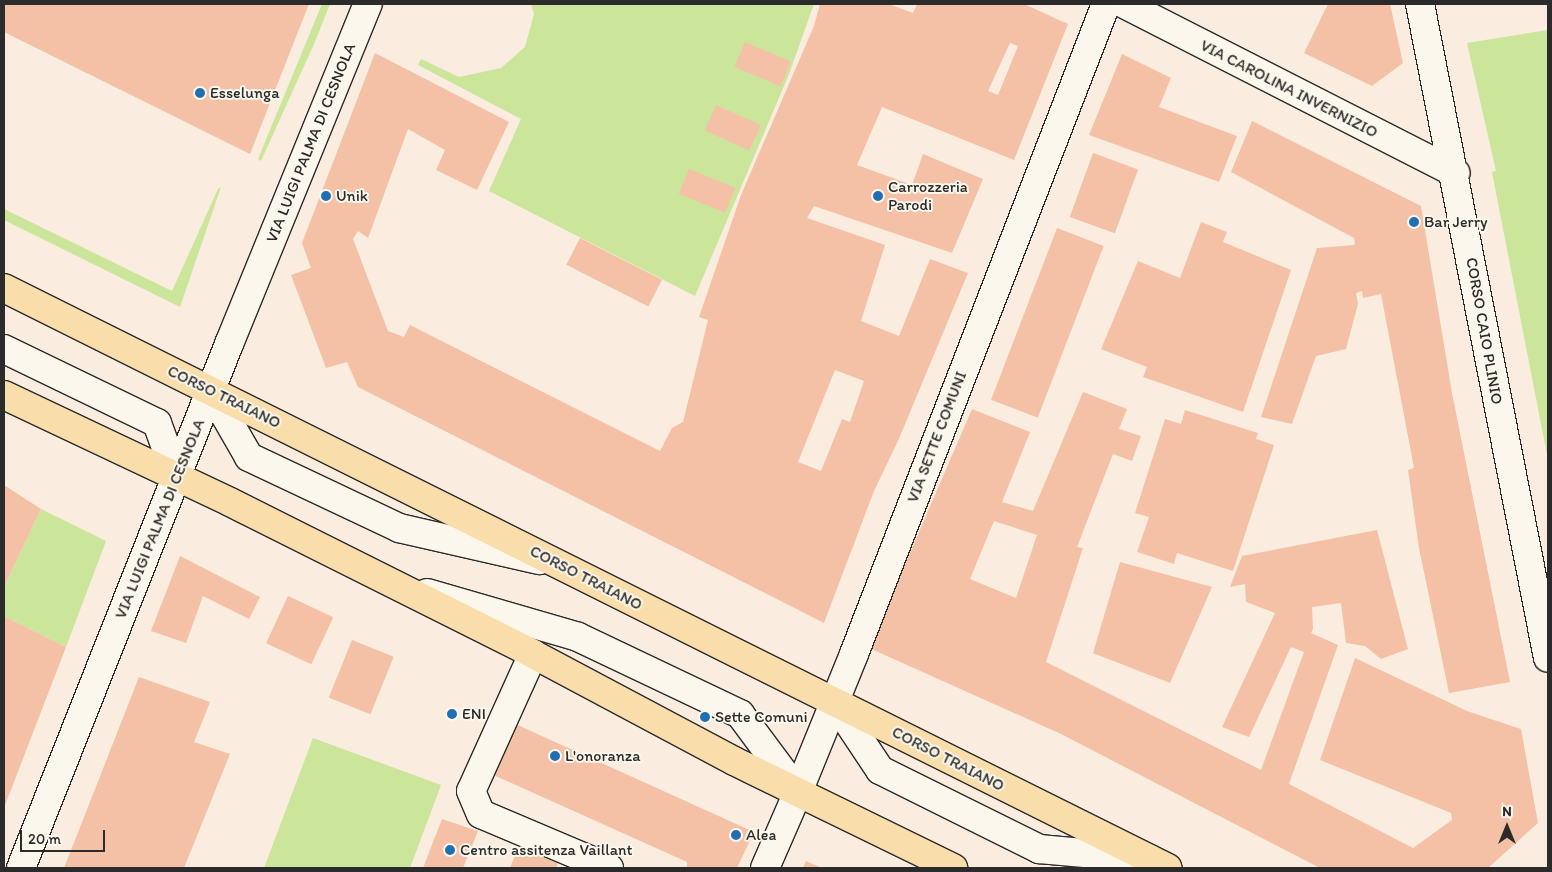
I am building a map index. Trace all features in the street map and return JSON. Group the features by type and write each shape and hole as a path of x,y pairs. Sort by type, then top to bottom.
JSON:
{"main road":[{"name":"CORSO TRAIANO","path":"4,288 1159,864"},
{"path":"4,395 392,583 533,654 727,757 954,868"}],"street":[{"name":"VIA LUIGI PALMA DI CESNOLA","path":"21,868 368,4"},
{"name":"VIA SETTE COMUNI","path":"765,868 834,701 1106,4"},
{"name":"VIA CAROLINA INVERNIZIO","path":"1124,4 1455,173"},
{"name":"CORSO CAIO PLINIO","path":"1420,4 1455,173 1490,367 1548,658"},
{"path":"4,349 157,423 177,478"},
{"path":"211,391 249,456 399,528 562,565"},
{"path":"392,583 578,637 740,714 798,792"},
{"path":"533,654 471,791 481,814 609,868"},
{"path":"834,701 880,770 1039,850 1159,864"}],"green space":[{"path":"322,4 330,4 261,161 258,159"},
{"path":"531,4 814,4 789,74 695,296 489,191 521,119 418,65 421,59 459,77 501,68 525,47 534,14"},
{"path":"1548,30 1548,460 1492,172 1496,171 1467,43"},
{"path":"221,187 180,307 4,220 4,209 172,291 218,189"},
{"path":"41,509 106,541 66,647 4,616 4,587"},
{"path":"313,738 441,785 410,868 264,868"}],"building":[{"name":"Esselunga","path":"4,4 309,4 250,154 4,32"},
{"path":"820,4 889,4 913,13 917,4 1024,4 1068,24 1014,160 882,107 857,165 912,185 923,154 983,179 952,253 814,206 807,218 885,245 861,321 899,336 930,259 968,273 898,441 874,491 824,623 358,387 347,362 326,368 291,275 311,268 302,243 375,53 509,122 477,190 436,170 445,150 408,129 368,238 358,231 353,239 388,331 404,337 410,325 660,451 672,428 683,422 708,320 699,317 741,195 814,26","holes":["1010,43 1018,46 998,95 988,91","835,370 864,381 850,422 842,419 821,471 798,462"]},
{"path":"1328,4 1390,4 1403,63 1372,86 1304,53"},
{"path":"745,42 791,62 780,86 734,67"},
{"path":"1122,54 1171,78 1159,107 1237,136 1219,182 1089,135"},
{"path":"716,105 761,125 749,151 705,131"},
{"path":"1252,121 1421,206 1452,393 1510,682 1449,693 1419,548 1408,470 1414,468 1381,294 1363,298 1362,291 1356,293 1358,304 1346,349 1316,356 1292,424 1261,417 1317,248 1355,245 1354,238 1231,172"},
{"path":"1093,153 1138,169 1115,233 1070,217"},
{"path":"689,169 735,188 725,213 679,194"},
{"path":"1201,222 1227,232 1223,242 1291,270 1243,412 1143,377 1147,367 1101,349 1138,261 1180,278"},
{"path":"1057,228 1104,246 1038,418 991,400"},
{"path":"580,238 662,280 648,306 566,265"},
{"path":"1083,392 1127,409 1119,429 1141,436 1132,461 1113,454 1077,547 1083,548 1046,662 1261,770 1304,652 1291,647 1249,737 1222,727 1275,613 1246,602 1245,584 1230,587 1242,556 1377,530 1408,649 1381,659 1365,646 1346,643 1341,603 1312,607 1313,629 1311,633 1338,645 1289,784 1413,848 1452,820 1451,813 1320,760 1355,658 1467,711 1521,729 1538,823 1488,868 1320,868 1061,734 869,648 972,409 1030,432 1002,502 1033,511","holes":["994,521 1037,535 1016,598 970,579"]},
{"path":"1185,410 1258,433 1256,439 1274,445 1233,571 1177,553 1174,564 1137,552 1149,517 1135,513 1165,419 1181,424"},
{"path":"4,485 41,509 4,587"},
{"path":"180,556 260,597 249,619 203,596 186,643 151,631"},
{"path":"1120,562 1212,587 1170,683 1093,653"},
{"path":"288,596 333,617 311,664 266,643"},
{"path":"4,616 66,647 4,808"},
{"path":"352,640 394,657 370,714 329,697"},
{"path":"139,677 210,702 194,742 230,754 184,868 64,868"},
{"path":"513,723 754,832 737,868 687,868 687,862 489,773"},
{"name":"Centro assitenza Vaillant","path":"442,819 478,831 463,868 423,868"},
{"name":"Centro assitenza Vaillant","path":"518,848 558,863 556,868 510,868"},
{"path":"806,861 822,868 803,868"}],"place":[{"name":"Esselunga","path":"200,93"},
{"name":"Unik","path":"326,196"},
{"name":"Carrozzeria Parodi","path":"878,196"},
{"name":"Bar Jerry","path":"1414,222"},
{"name":"ENI","path":"452,714"},
{"name":"Sette Comuni","path":"705,717"},
{"name":"L'onoranza","path":"555,756"},
{"name":"Alea","path":"736,835"},
{"name":"Centro assitenza Vaillant","path":"450,850"}]}
